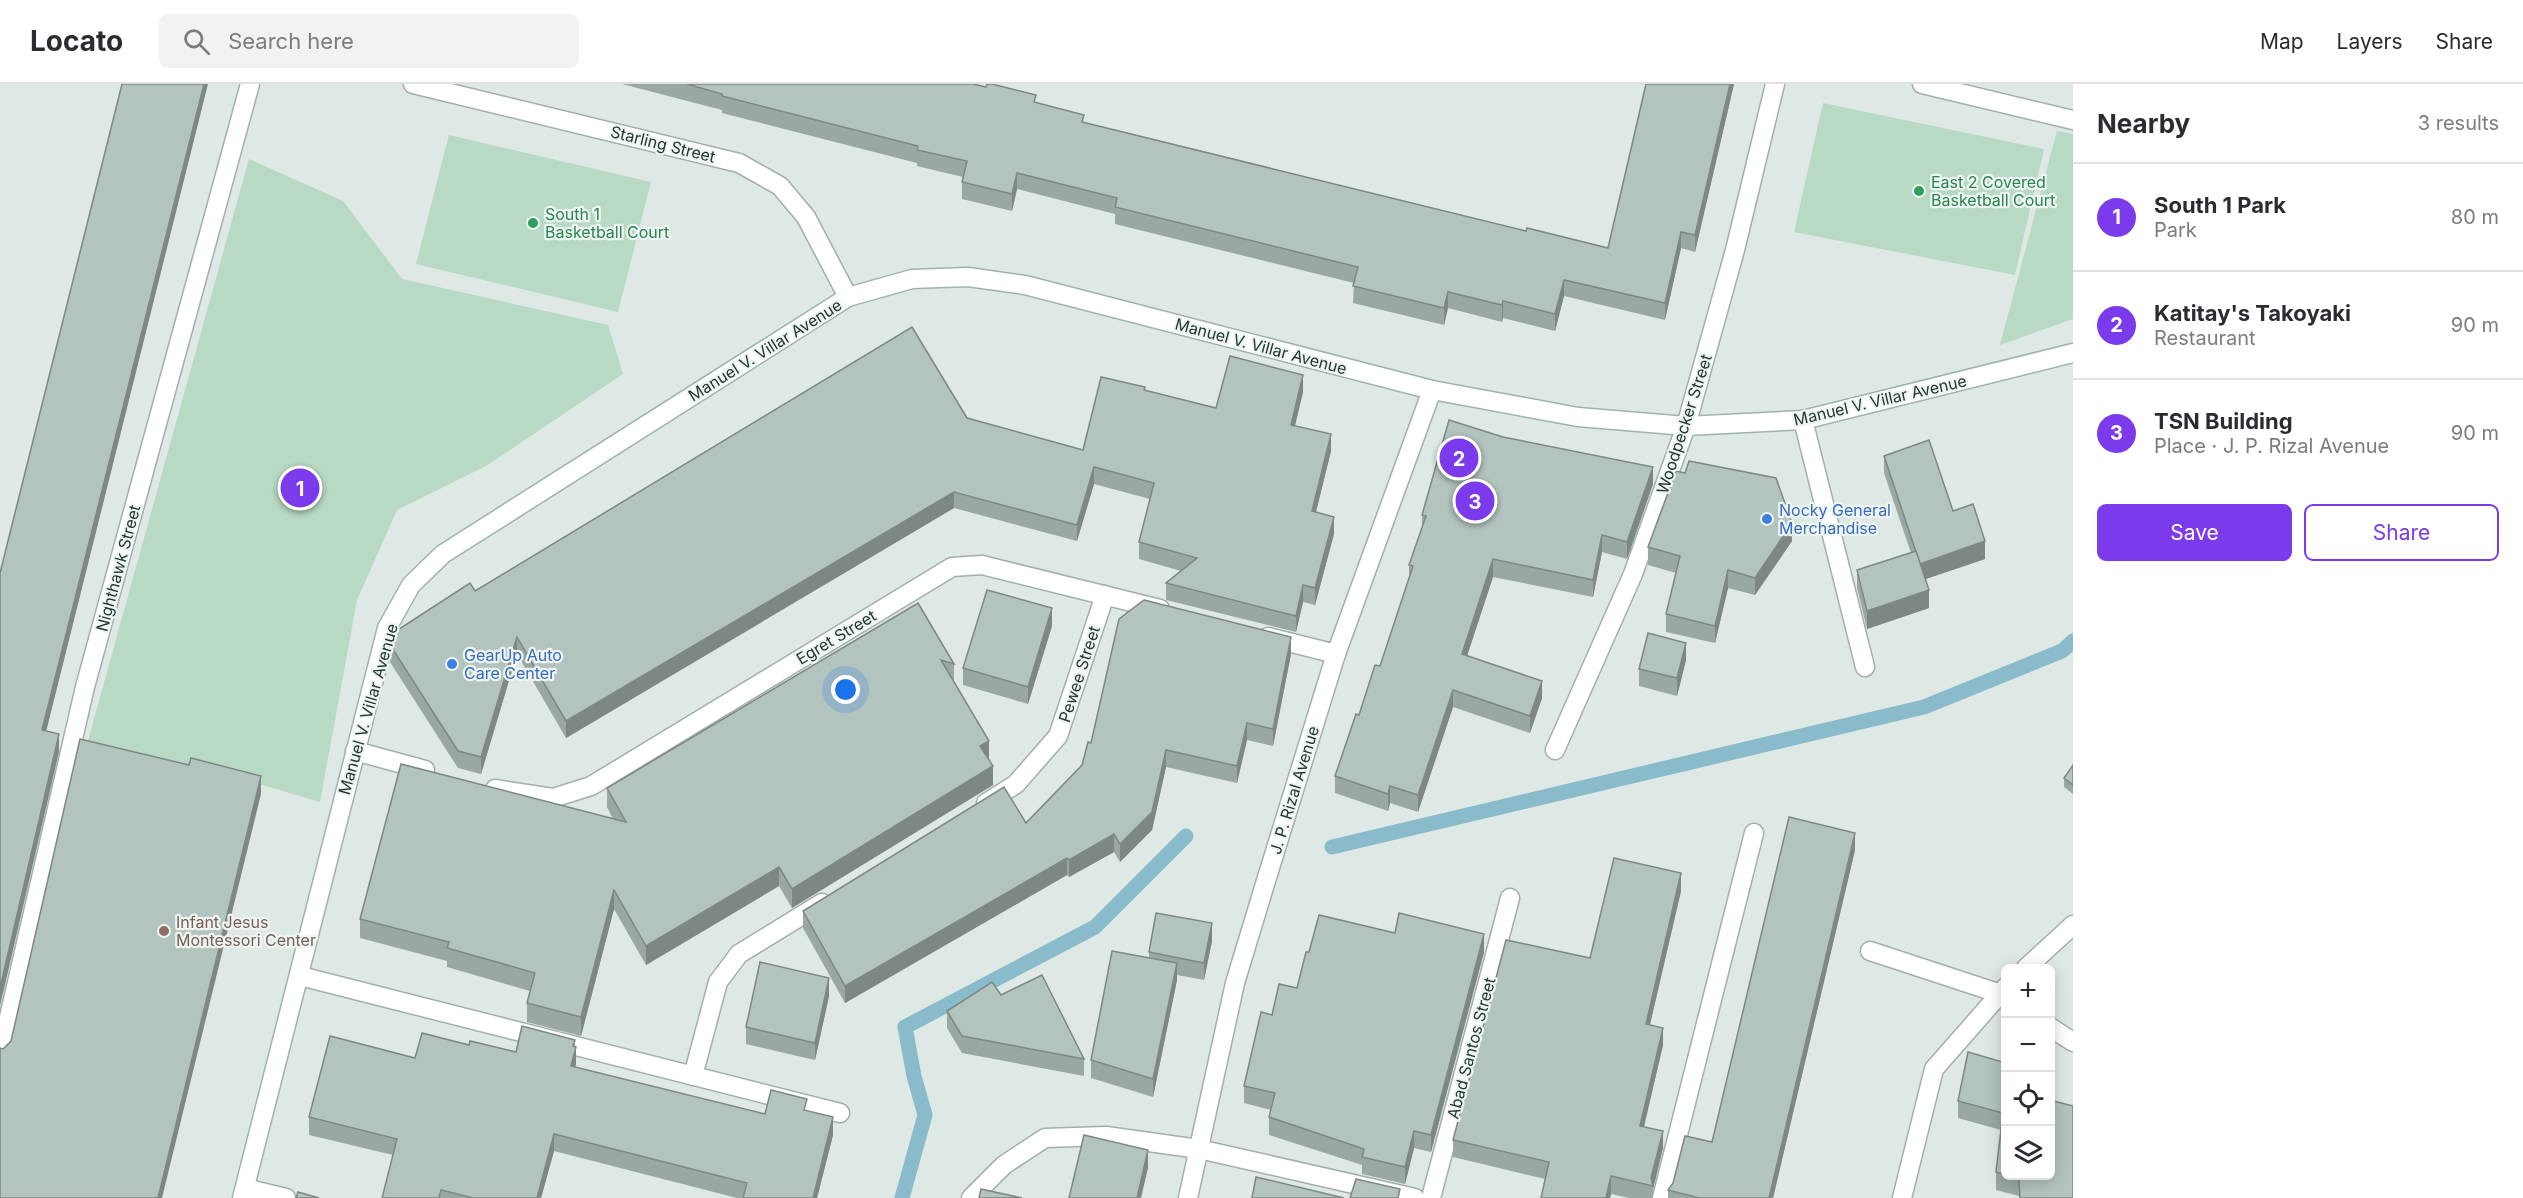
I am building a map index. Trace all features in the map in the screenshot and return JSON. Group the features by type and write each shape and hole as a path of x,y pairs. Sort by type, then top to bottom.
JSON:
{"street":[{"name":"Nighthawk Street","path":"0,1056 85,687 250,84"},
{"name":"Starling Street","path":"413,84 739,163 780,186 806,217 848,297"},
{"name":"Woodpecker Street","path":"1555,750 1633,574 1686,426 1736,250 1775,84"},
{"path":"1922,84 2073,120"},
{"name":"Manuel V. Villar Avenue","path":"244,1193 387,628 411,585 443,554 848,297 912,279 968,277 1025,285 1432,390 1578,417 1686,426 1803,420 2073,353"},
{"name":"J. P. Rizal Avenue","path":"1188,1198 1235,984 1336,654 1432,390"},
{"path":"1803,420 1865,667"},
{"name":"Egret Street","path":"475,784 508,793 553,798 591,786 952,567 982,565 1174,613"},
{"name":"Pewee Street","path":"967,814 1016,784 1058,736 1105,595"},
{"path":"1255,634 1336,654"},
{"path":"355,751 442,775"},
{"path":"1662,1198 1754,833"},
{"path":"693,1076 718,982 739,954 838,893"},
{"name":"Abad Santos Street","path":"1431,1198 1510,898"},
{"path":"2031,964 2073,926"},
{"path":"1870,951 2001,992"},
{"path":"300,976 840,1113"},
{"path":"1902,1198 1934,1069 2001,995"},
{"path":"2055,1030 2073,1042"},
{"path":"971,1198 1004,1165 1046,1138 1106,1136 1199,1149 1415,1198"},
{"path":"244,1193 286,1198"}],"green space":[{"name":"East 2 Covered Basketball Court","path":"1823,103 2044,149 2015,275 1794,232"},
{"path":"2057,131 2073,134 2073,319 2000,345"},
{"name":"South 1 Basketball Court","path":"449,135 651,182 618,312 416,264"},
{"path":"249,159 343,201 402,279 608,325 623,374 486,466 397,510 357,600 320,802 202,767 84,755"}],"building":[{"path":"122,84 204,84 42,730 59,734 0,988 0,573"},
{"path":"687,84 973,84 986,87 987,84 992,84 1036,95 1034,102 1084,115 1082,122 1526,231 1527,228 1608,248 1646,84 1730,84 1695,235 1681,232 1665,303 1564,280 1555,314 1503,301 1502,305 1448,292 1444,308 1353,286 1358,267 1115,207 1117,198 1017,173 1012,194 962,182 967,161 917,150 918,146 722,96 722,94"},
{"path":"912,327 967,418 1083,450 1101,377 1216,408 1230,356 1303,375 1291,425 1331,434 1312,511 1334,517 1315,588 1303,585 1296,616 1166,583 1197,558 1139,542 1154,483 1094,467 1077,525 954,492 566,721 517,637 481,757 458,751 390,645 393,633 470,583 475,591"},
{"path":"1449,420 1503,437 1653,467 1627,542 1602,535 1593,580 1493,559 1462,654 1542,681 1530,716 1453,690 1418,795 1390,786 1388,794 1335,776 1356,714 1359,715 1375,665 1380,666 1413,566 1409,565 1426,516 1422,515"},
{"path":"1929,440 1953,511 1973,504 1985,541 1920,564 1884,456"},
{"path":"1689,461 1776,478 1792,523 1755,578 1728,570 1715,626 1666,614 1680,556 1648,547 1676,471 1685,473"},
{"path":"1916,551 1929,590 1867,611 1857,570"},
{"path":"987,590 1052,608 1028,687 963,668"},
{"path":"1144,600 1291,637 1273,729 1247,723 1237,766 1166,750 1152,812 1120,844 1114,834 1069,860 1067,858 845,986 803,911 1004,787 1026,823 1082,765 1088,742 1091,743 1119,619"},
{"path":"918,603 954,664 941,660 989,741 980,746 993,766 792,889 779,867 646,946 614,890 581,1017 527,1003 535,973 447,948 449,942 360,919 401,764 626,822 607,788"},
{"path":"1648,633 1686,643 1677,678 1639,669"},
{"name":"Infant Jesus Montessori Center","path":"80,739 189,765 191,758 261,776 158,1198 0,1198 0,1048 3,1049 11,1041"},
{"path":"2073,765 2073,785 2064,778"},
{"path":"1789,817 1855,833 1769,1198 1699,1198 1668,1190 1673,1183 1685,1136 1712,1142"},
{"path":"1614,858 1681,873 1646,1024 1663,1028 1640,1126 1663,1131 1651,1178 1653,1186 1611,1176 1606,1198 1541,1198 1549,1162 1453,1140 1506,940 1590,958"},
{"path":"1156,913 1212,923 1204,963 1149,952"},
{"path":"1399,913 1484,934 1431,1135 1414,1131 1405,1167 1362,1157 1364,1149 1269,1117 1275,1093 1244,1086 1261,1012 1272,1015 1279,984 1297,988 1319,915 1395,933"},
{"path":"1112,951 1177,963 1153,1079 1091,1060"},
{"path":"760,962 829,978 815,1043 746,1027"},
{"path":"1042,975 1084,1059 962,1036 947,1011 992,982 1001,995"},
{"path":"522,1026 575,1040 573,1046 576,1047 571,1066 765,1114 771,1090 807,1099 804,1110 833,1117 813,1198 743,1198 747,1183 554,1134 537,1198 473,1198 441,1190 439,1198 382,1198 397,1139 309,1117 330,1036 415,1058 422,1033 469,1045 470,1041 516,1052"},
{"path":"1968,1052 2001,1062 2001,1112 1958,1101"},
{"path":"2055,1101 2073,1106 2073,1198 2020,1198 2019,1180 2055,1180"},
{"path":"2001,1130 2001,1174 1996,1172"},
{"path":"1084,1135 1148,1150 1137,1198 1069,1198"},
{"path":"1256,1177 1344,1198 1252,1198"},
{"path":"1356,1179 1400,1189 1398,1198 1350,1198"},
{"path":"981,1189 1022,1198 979,1198"},
{"path":"298,1192 319,1198 296,1198"}],"waterway":[{"path":"1332,847 1924,707 2062,651 2073,641"},
{"path":"902,1198 925,1115 914,1076 905,1027 1095,927 1186,836"}],"place":[{"name":"East 2 Covered Basketball Court","path":"1919,191"},
{"name":"South 1 Basketball Court","path":"533,223"},
{"name":"Katitay's Takoyaki","path":"1459,458"},
{"name":"South 1 Park","path":"300,488"},
{"name":"TSN Building","path":"1475,501"},
{"name":"Nocky General Merchandise","path":"1767,519"},
{"name":"GearUp Auto Care Center","path":"452,664"},
{"name":"Infant Jesus Montessori Center","path":"164,931"}]}
